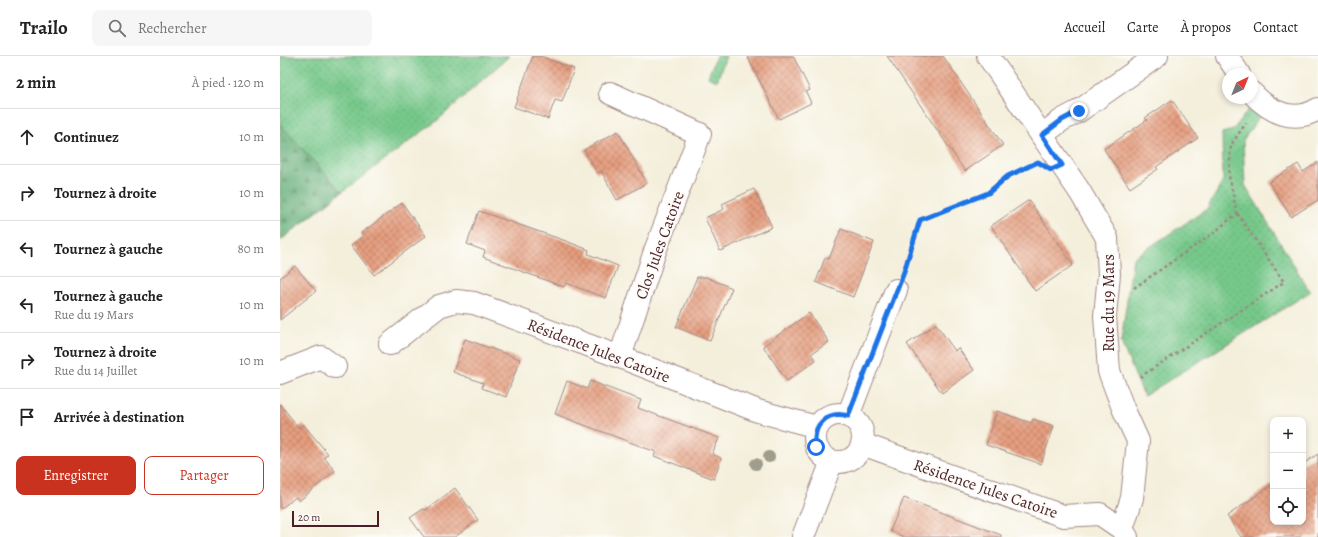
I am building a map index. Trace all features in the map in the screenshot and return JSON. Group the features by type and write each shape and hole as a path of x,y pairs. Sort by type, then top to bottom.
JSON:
{"street":[{"name":"Rue du 19 Mars","path":"988,56 1062,165 1095,216 1107,238 1109,274 1105,309 1108,371 1138,441 1132,498 1125,533"},
{"path":"1042,135 1157,56"},
{"path":"1227,56 1235,68"},
{"name":"Clos Jules Catoire","path":"610,93 700,134 655,251 620,357"},
{"path":"1258,98 1283,115 1308,115 1318,109"},
{"path":"848,416 896,290"},
{"name":"Résidence Jules Catoire","path":"390,344 439,306 456,301 474,303 620,357 758,411 817,426"},
{"path":"280,373 322,357 335,367"},
{"path":"842,414 848,416 856,420 861,427 863,435 862,444 859,451 851,459 839,462 825,458 816,447 815,433 817,426 827,416 842,414"},
{"name":"Résidence Jules Catoire","path":"862,444 1064,516 1100,514 1125,533"},
{"path":"803,537 832,461"}],"path":[{"path":"1117,393 1284,282 1237,213 1229,176 1231,144 1253,104"},
{"path":"896,290 920,220 988,193 1008,176 1038,162 1051,170 1062,165"},
{"path":"1105,309 1215,232 1237,213"}],"green space":[{"path":"280,56 509,56 438,120 342,192 280,124"},
{"path":"716,56 726,56 717,81 708,77"},
{"path":"1258,99 1267,106 1243,140 1245,185 1310,292 1144,396 1121,342 1133,258 1207,209 1223,181 1222,133 1233,130 1252,104 1258,104"},
{"path":"280,124 342,192 280,241"}],"building":[{"path":"533,56 540,56 574,69 562,102 555,100 548,119 514,107"},
{"path":"747,56 793,56 810,90 806,92 811,103 779,119"},
{"path":"887,56 943,56 1003,145 965,171"},
{"path":"1172,100 1198,138 1156,167 1158,169 1130,188 1104,149 1147,120 1145,118"},
{"path":"618,131 647,183 617,200 601,171 597,173 584,150"},
{"path":"1318,162 1318,200 1291,217 1269,182 1298,164 1303,172"},
{"path":"754,189 772,227 720,251 705,218 724,209 722,204"},
{"path":"1029,200 1073,265 1035,291 991,226"},
{"path":"402,203 426,236 374,275 351,245 363,236 361,233"},
{"path":"479,211 589,250 588,254 618,266 606,298 566,283 564,287 483,257 485,251 467,244"},
{"path":"841,229 874,242 853,297 816,282 825,258 829,259"},
{"path":"295,266 316,291 280,320 280,278"},
{"path":"697,277 706,277 732,288 710,341 676,327"},
{"path":"809,313 829,342 811,354 816,360 787,381 763,346"},
{"path":"936,324 955,351 958,348 974,370 942,393 907,344"},
{"path":"465,339 520,359 506,397 482,388 483,383 453,372"},
{"path":"567,381 587,389 590,381 641,400 638,408 719,438 712,454 721,458 714,479 654,456 656,452 555,414"},
{"path":"280,404 299,428 303,424 328,454 324,457 335,471 299,501 296,497 280,509"},
{"path":"997,411 1031,423 1033,419 1054,426 1041,464 986,445"},
{"path":"1318,454 1318,537 1241,537 1227,516 1270,486 1270,525 1306,525 1306,462"},
{"path":"455,488 478,520 455,537 424,537 410,518 423,509 426,510"},
{"path":"904,498 1001,535 1001,537 904,537 890,531"}],"route":[{"path":"816,447 815,433 817,426 821,421 827,416 834,414 848,416 904,272 920,220 988,193 1008,176 1038,162 1051,170 1062,165 1042,135 1062,120 1079,111"}]}
